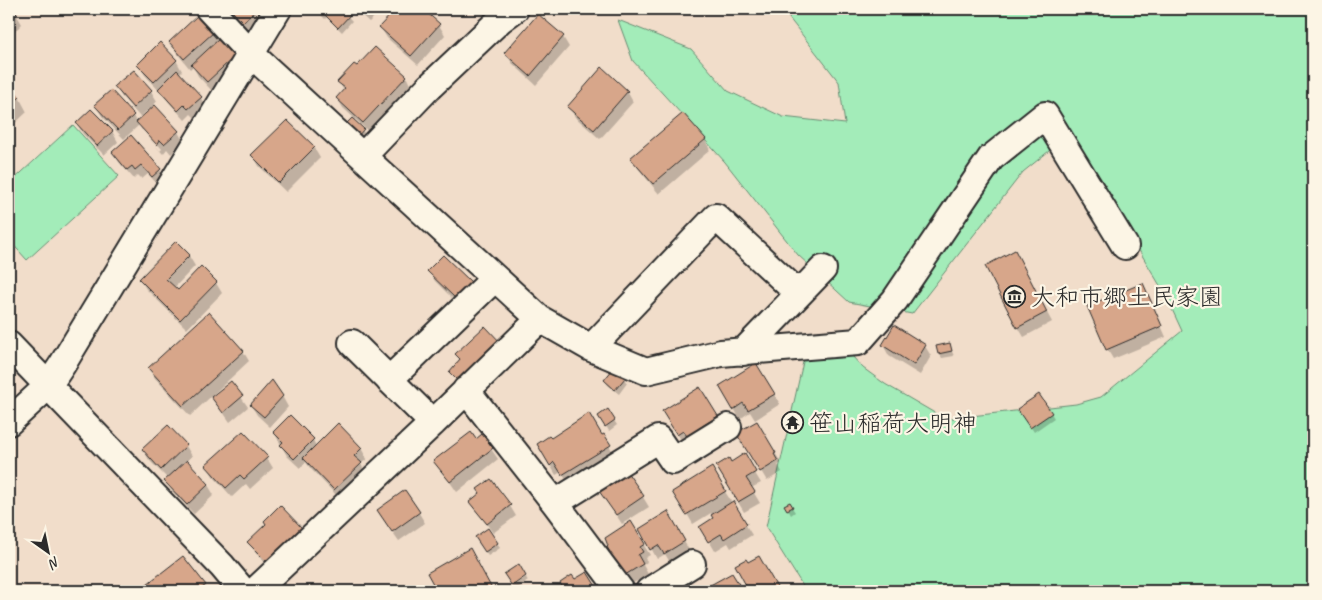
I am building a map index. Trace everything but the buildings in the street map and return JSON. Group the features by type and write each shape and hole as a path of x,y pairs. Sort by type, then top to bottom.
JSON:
{"street":[{"path":"208,9 251,54 540,319 591,348 646,371 721,353 858,342 896,300 991,158 1045,115 1125,246"},
{"path":"9,422 48,386 62,365 278,9"},
{"path":"363,156 428,88 500,20 515,9"},
{"path":"591,348 716,217 799,294"},
{"path":"742,352 823,269"},
{"path":"389,380 495,278"},
{"path":"255,591 540,319"},
{"path":"352,343 433,423"},
{"path":"9,345 222,566 243,591"},
{"path":"466,390 621,591"},
{"path":"555,503 658,439 673,462 728,427"},
{"path":"649,591 692,564"}],"green space":[{"path":"782,9 1313,9 1313,591 806,591 766,527 803,362 829,331 863,368 885,384 945,419 1076,404 1101,397 1182,331 1165,294 1070,134 1023,172 912,314 849,302 798,255 725,162 633,61 618,20 691,49 728,91 783,117 845,124 839,82"},
{"path":"73,125 119,176 27,260 9,240 9,184"}],"place":[{"name":"大和市郷土民家園","path":"1015,297"},
{"name":"笹山稲荷大明神","path":"793,423"}]}
